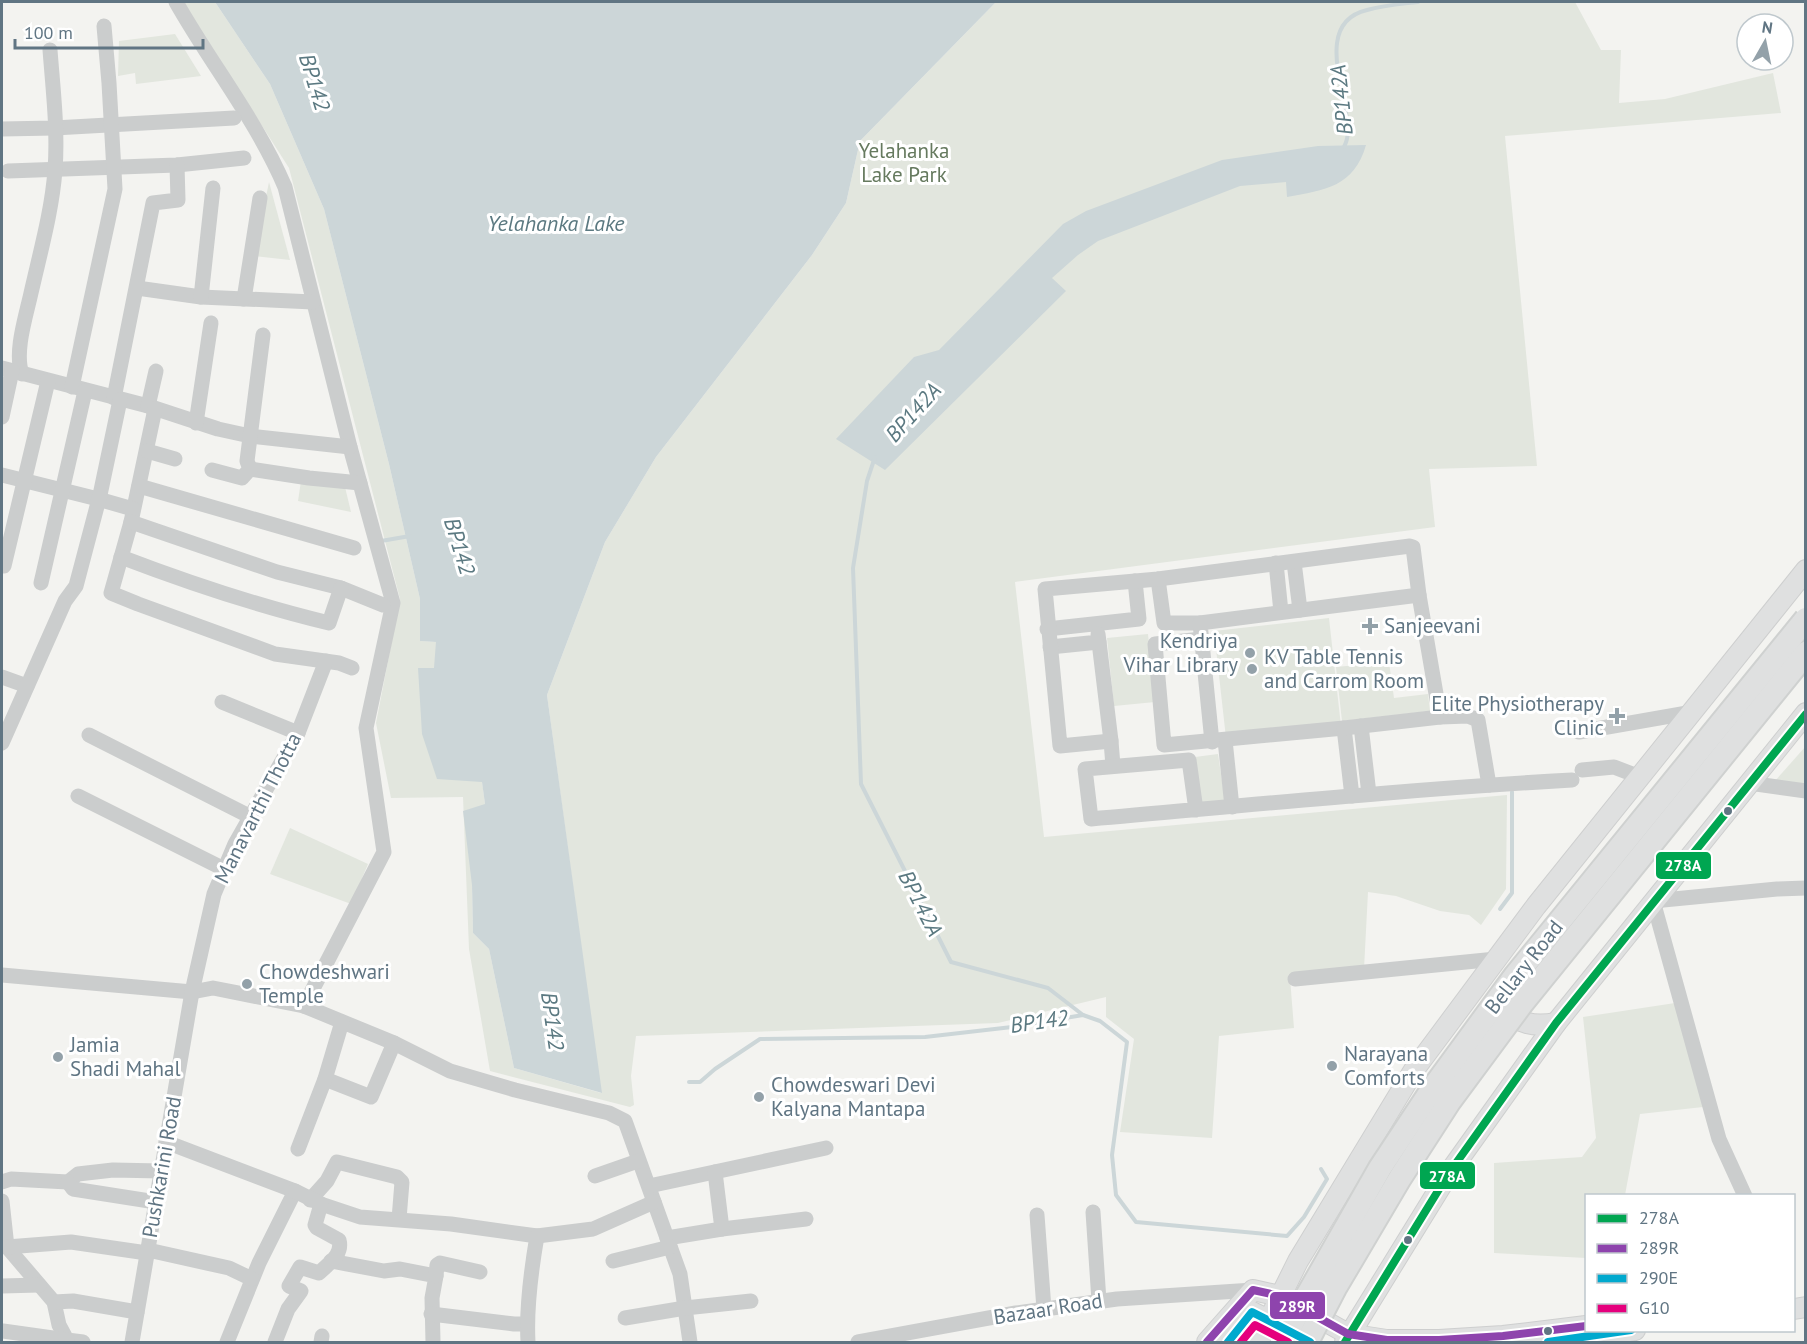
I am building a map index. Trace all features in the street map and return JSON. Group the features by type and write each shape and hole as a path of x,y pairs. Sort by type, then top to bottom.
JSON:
{"highway":[{"name":"Bellary Road","path":"1283,1342 1380,1168 1433,1088 1515,976 1806,619"},
{"name":"Bellary Road","path":"1309,1342 1335,1288 1400,1178 1449,1102 1523,1002 1806,653"}],"main road":[{"path":"1228,1342 1258,1301 1306,1248 1414,1070 1493,963 1806,570"},
{"path":"1346,1338 1449,1173 1556,1023 1806,713"},
{"path":"1493,963 1488,983 1492,996 1507,1014 1526,1024 1556,1023"},
{"path":"1258,1301 1309,1342"},
{"path":"1258,1301 1346,1338 1440,1341 1585,1326"},
{"path":"1207,1342 1258,1301"},
{"path":"1258,1301 1258,1342"},
{"path":"1548,1342 1620,1332"}],"street":[{"path":"176,2 273,158 285,187 350,447 393,603 366,728 384,852 304,1006"},
{"path":"41,584 61,491 115,189 104,26"},
{"path":"2,417 12,371 18,363 55,170 50,50"},
{"path":"2,129 234,118"},
{"path":"8,171 177,165 244,158"},
{"path":"2,743 65,601 76,586 98,499 153,203 178,200 177,165"},
{"path":"201,297 213,188"},
{"path":"244,299 260,198"},
{"path":"137,288 201,297 313,302"},
{"path":"196,423 211,323"},
{"path":"250,469 247,461 263,335"},
{"path":"12,371 250,436 350,447"},
{"path":"156,371 147,451 111,593 275,654 339,663 352,668"},
{"path":"4,566 48,381"},
{"path":"147,451 175,459"},
{"path":"250,469 360,483"},
{"path":"212,470 242,478 250,469"},
{"path":"2,475 98,499 132,516 267,568 341,588 383,605"},
{"path":"139,486 354,548"},
{"path":"1111,741 1060,746 1047,629 1045,589 1158,579 1412,546 1440,717"},
{"path":"121,557 220,592 329,623 341,588"},
{"path":"1294,562 1300,610"},
{"path":"1276,563 1281,612"},
{"path":"1158,579 1164,623 1200,623 1419,595"},
{"path":"1047,629 1139,619 1135,581"},
{"path":"1200,623 1218,741 1232,807"},
{"path":"1097,625 1113,766"},
{"path":"1202,639 1155,644 1163,743 1167,746 1468,716 1478,720 1489,782"},
{"path":"1050,646 1099,642"},
{"name":"Manavarthi Thotta","path":"192,992 214,894 224,869 298,732 326,661"},
{"path":"2,677 27,686"},
{"path":"222,702 298,732"},
{"path":"1579,732 1693,712"},
{"path":"1361,726 1369,794"},
{"path":"1344,728 1352,796"},
{"path":"89,735 251,817"},
{"path":"1196,810 1189,760 1085,769 1091,819 1232,807 1352,796 1489,782 1577,775 1610,775 1637,781"},
{"path":"1577,775 1614,767 1637,781"},
{"path":"1749,783 1806,791"},
{"path":"78,796 224,869"},
{"path":"1744,1194 1719,1139 1653,901 1806,888"},
{"path":"1295,979 1493,963"},
{"path":"2,975 192,992 213,988 304,1006 394,1043 450,1071 609,1113 625,1121 680,1274 690,1342"},
{"name":"Pushkarini Road","path":"132,1342 192,992"},
{"path":"298,1149 325,1079 342,1022"},
{"path":"325,1079 371,1097 394,1043"},
{"path":"166,1142 295,1191 316,1202 360,1217 451,1224 537,1236 593,1229 654,1202"},
{"path":"649,1186 826,1148"},
{"path":"595,1176 638,1161"},
{"path":"275,1342 288,1309 301,1291 289,1286 300,1267 319,1274 335,1258 340,1245 339,1240 315,1225 316,1202 337,1162 397,1177 402,1182 399,1219"},
{"path":"2,1182 11,1179 68,1182 78,1174 113,1170 161,1171"},
{"path":"715,1172 722,1229"},
{"path":"68,1182 73,1189 156,1202"},
{"path":"227,1342 252,1279 295,1191"},
{"path":"2,1201 7,1247 54,1302 59,1325 67,1340"},
{"path":"1093,1212 1099,1301"},
{"path":"1037,1215 1044,1309"},
{"path":"613,1261 669,1242 722,1229 806,1219"},
{"path":"528,1342 527,1324 531,1275 537,1236"},
{"path":"7,1247 71,1242 148,1251 229,1268 252,1279"},
{"path":"331,1261 384,1271 400,1269 436,1276"},
{"path":"433,1342 432,1298 437,1265 440,1263 480,1272"},
{"path":"2,1286 39,1285"},
{"path":"54,1302 73,1301 137,1312"},
{"path":"625,1318 685,1308 751,1301"},
{"name":"Bazaar Road","path":"858,1342 1099,1301 1258,1301"},
{"path":"432,1314 527,1324"},
{"path":"3,1331 83,1342"}],"green space":[{"name":"Yelahanka Lake Park","path":"183,2 215,2 270,84 324,209 389,464 420,599 420,641 437,642 435,669 418,668 482,781 485,804 472,885 473,933 489,949 514,1068 601,1093 547,695 605,542 656,457 812,255 846,203 860,141 996,2 1575,2 1601,50 1621,50 1619,103 1665,99 1773,73 1781,113 1505,136 1537,466 1429,469 1435,527 1015,582 1044,837 1507,795 1506,889 1481,925 1469,915 1440,911 1396,896 1368,892 1364,969 1290,978 1294,1028 1219,1036 1212,1138 1120,1132 1134,1039 1106,1017 1106,997 998,1023 636,1036 631,1076 634,1105 630,1107 490,1071 469,949 463,797 391,798 376,723 400,599 289,168"},
{"path":"175,34 201,76 136,84 135,73 118,76 119,41"},
{"path":"269,182 290,260 254,256"},
{"path":"301,481 345,487 351,512 298,501"},
{"path":"1329,618 1341,726 1226,738 1214,631"},
{"path":"1148,634 1155,702 1114,706 1107,638"},
{"path":"1389,662 1394,698 1428,694 1430,711 1342,721 1336,667"},
{"path":"1805,747 1805,784 1775,781"},
{"path":"1218,754 1225,801 1202,804 1195,757"},
{"path":"290,828 368,864 351,904 270,874"},
{"path":"1675,1003 1703,1107 1640,1114 1625,1194 1585,1194 1585,1258 1494,1253 1494,1163 1582,1157 1596,1138 1583,1017"}],"water":[{"name":"Yelahanka Lake","path":"215,2 996,2 860,141 846,203 812,255 656,457 605,542 547,695 602,1093 514,1068 489,949 473,933 472,885 463,811 485,804 482,782 437,779 422,734 418,668 434,668 436,642 420,641 420,599 389,464 324,209 270,84"},
{"path":"1366,145 1354,170 1346,178 1326,189 1287,197 1286,182 1240,186 1098,241 1052,278 1066,291 885,470 836,439 914,357 939,350 1063,224 1086,211 1222,160 1318,146"}],"waterway":[{"name":"BP142A","path":"1344,147 1348,127 1336,50 1343,25 1353,16 1367,10 1418,2"},
{"name":"BP142A","path":"875,457 867,481 853,568 861,784 951,962 1048,988 1083,1015"},
{"path":"381,541 410,536"},
{"path":"1500,909 1512,893 1512,792"},
{"name":"BP142","path":"689,1082 700,1082 715,1069 760,1039 925,1037 1012,1027 1083,1015 1100,1021 1127,1042 1112,1155 1116,1195 1136,1222 1287,1236 1304,1217 1327,1179 1321,1169"}],"transit line":[{"name":"278A","path":"1345,1342 1449,1173 1556,1023 1806,714"},
{"name":"289R","path":"1207,1342 1253,1290 1280,1296 1348,1334 1387,1340 1503,1336 1585,1326"},
{"name":"290E","path":"1228,1342 1252,1312 1310,1342"},
{"name":"G10","path":"1241,1342 1255,1325 1288,1342"},
{"name":"290E","path":"1548,1342 1617,1332"}],"place":[{"name":"Sanjeevani","path":"1370,626"},
{"name":"Kendriya Vihar Library","path":"1250,653"},
{"name":"KV Table Tennis and Carrom Room","path":"1252,669"},
{"name":"Elite Physiotherapy Clinic","path":"1617,716"},
{"name":"Chowdeshwari Temple","path":"247,984"},
{"name":"Jamia Shadi Mahal","path":"58,1057"},
{"name":"Narayana Comforts","path":"1332,1066"},
{"name":"Chowdeswari Devi Kalyana Mantapa","path":"759,1097"}]}
